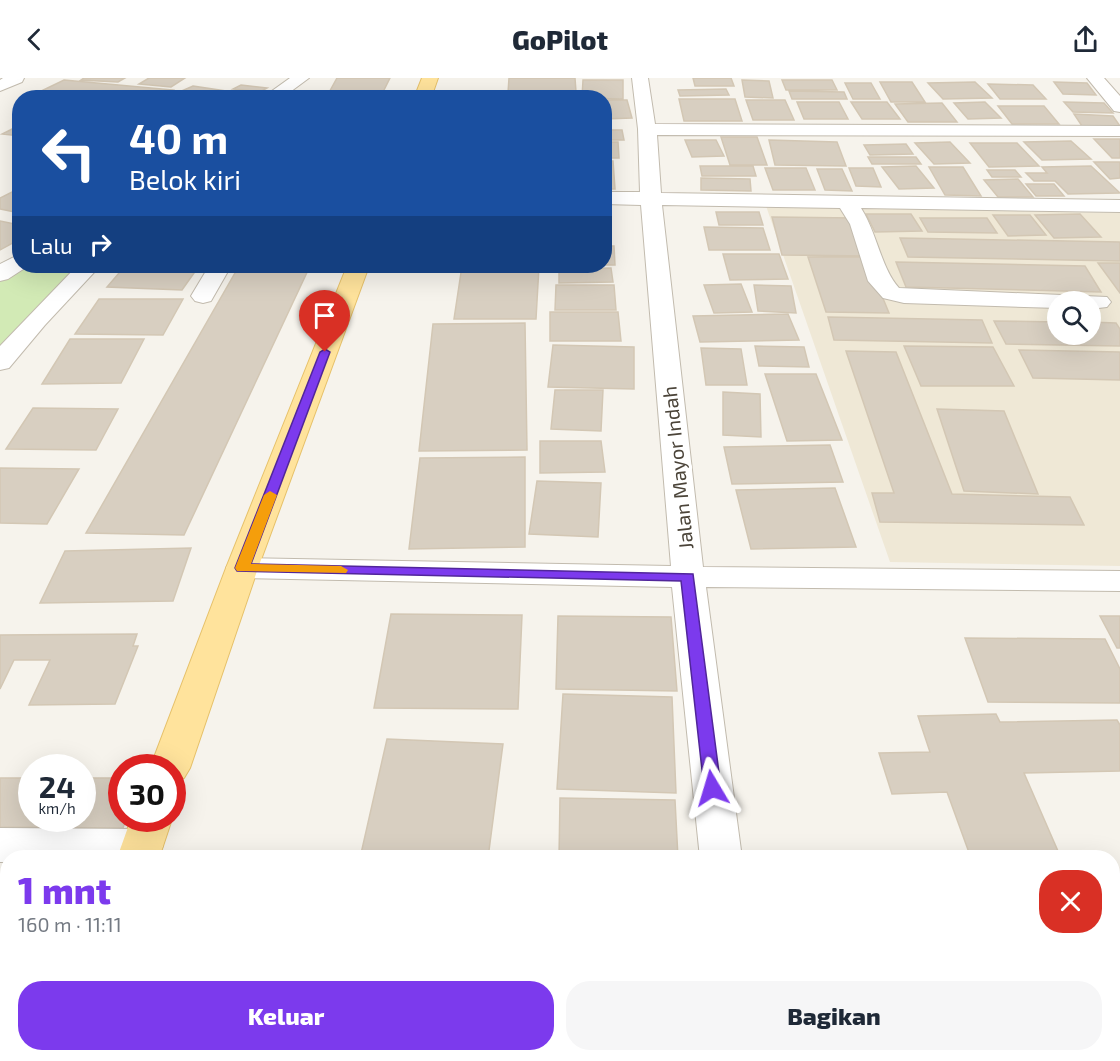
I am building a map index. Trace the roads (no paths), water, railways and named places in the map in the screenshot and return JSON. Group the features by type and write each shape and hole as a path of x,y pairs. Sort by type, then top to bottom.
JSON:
{"main road":[{"path":"175,754 242,568 355,273"}],"street":[{"path":"0,86 16,78"},
{"path":"282,90 301,78"},
{"name":"Jalan Mayor Indah","path":"640,78 647,129 651,199 688,577 720,850"},
{"path":"1095,78 1120,106"},
{"path":"647,129 1120,131"},
{"path":"612,198 1120,206"},
{"path":"847,202 861,224 880,281 891,293 904,296 1047,300"},
{"path":"0,362 36,320 82,273"},
{"path":"203,296 216,273"},
{"path":"242,568 688,577 1120,581"},
{"path":"0,845 144,841"}]}
